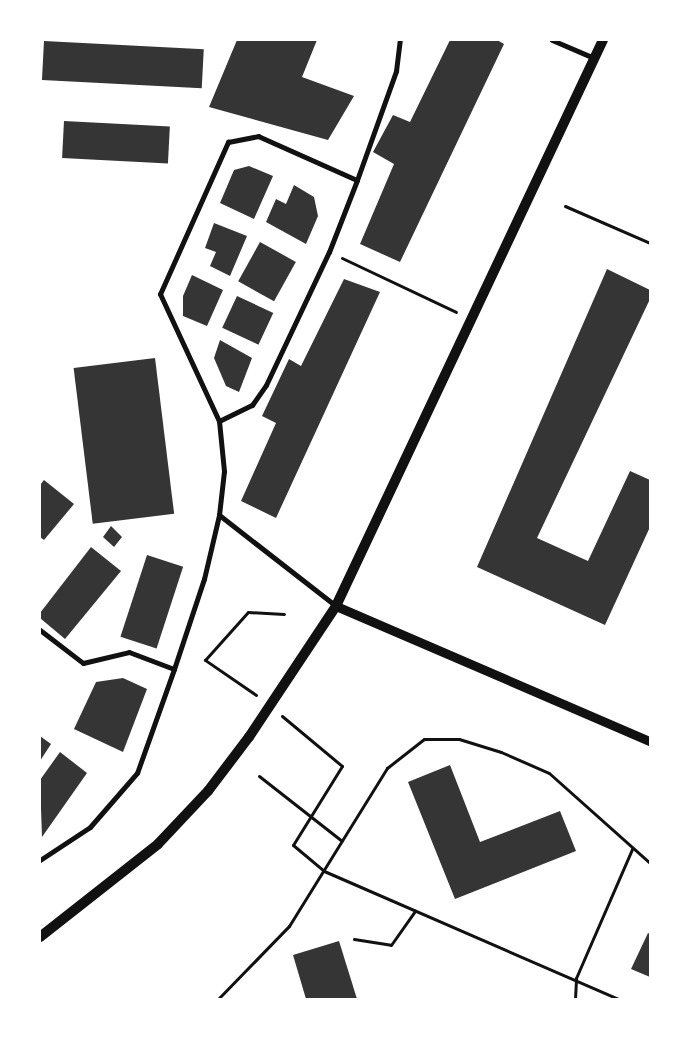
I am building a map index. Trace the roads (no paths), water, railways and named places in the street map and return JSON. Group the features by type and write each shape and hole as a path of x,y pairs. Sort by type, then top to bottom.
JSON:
{"main road":[{"path":"40,937 158,844 208,791 249,737 336,606 470,318 603,40"}],"street":[{"path":"219,421 252,405 266,385 329,252 357,180 396,71 400,40"},
{"path":"552,40 594,58"},
{"path":"40,860 90,827 137,773 204,578 219,515 224,471 219,421 160,294 228,142 258,136 357,180"},
{"path":"219,515 336,606 650,741"},
{"path":"40,630 83,663 129,652 174,669"}]}
